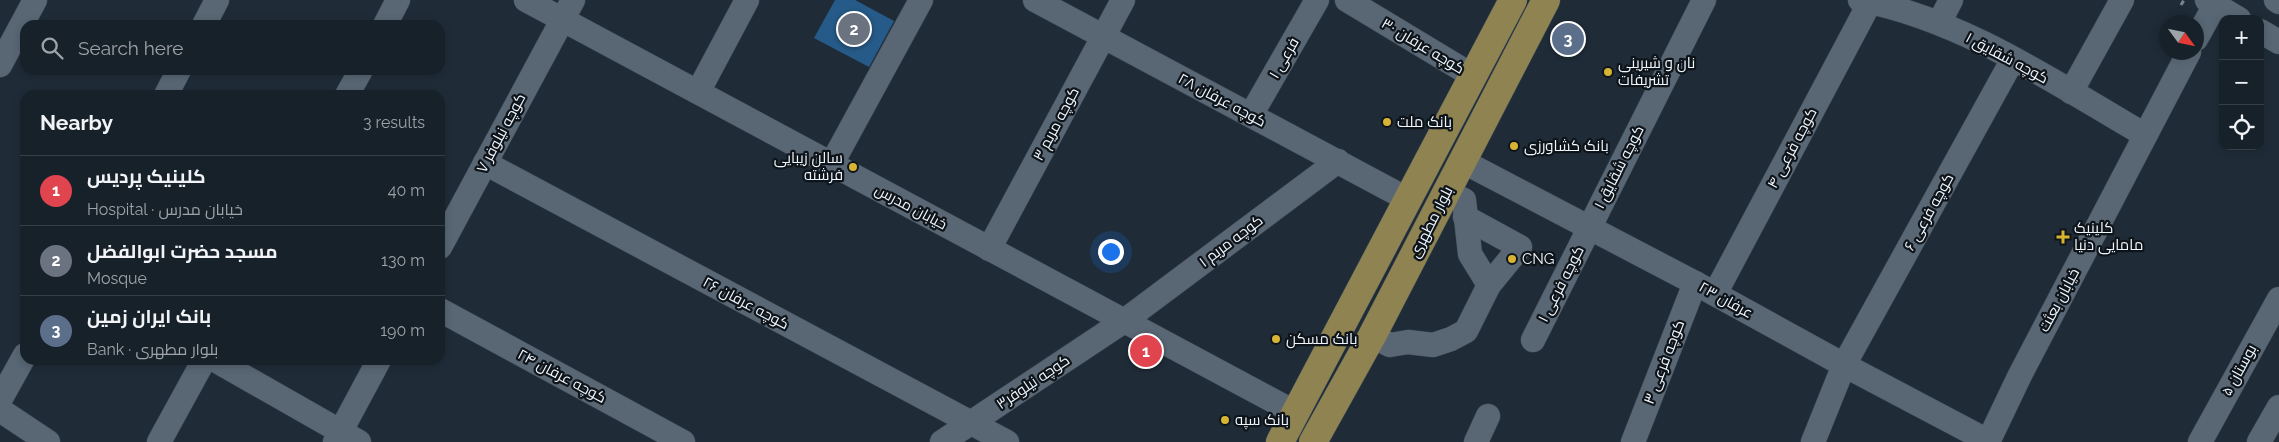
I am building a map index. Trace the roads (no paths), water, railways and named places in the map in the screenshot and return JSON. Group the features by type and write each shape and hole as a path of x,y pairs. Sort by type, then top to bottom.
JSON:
{"main road":[{"name":"بلوار مطهری","path":"1280,442 1513,0"},
{"name":"بلوار مطهری","path":"1313,442 1372,336 1546,0"}],"street":[{"path":"24,20 35,0"},
{"path":"207,20 217,0"},
{"path":"388,20 398,0"},
{"name":"خیابان مدرس","path":"526,0 568,10 698,92 1296,413"},
{"path":"698,92 747,0"},
{"path":"831,165 921,0"},
{"name":"کوچه عرفان ۲۸","path":"1035,0 1408,200"},
{"name":"کوچه مریم ۳","path":"989,249 1123,0"},
{"name":"فرعی ۱","path":"1251,115 1317,0"},
{"name":"کوچه عرفان ۳۰","path":"1347,0 1473,76"},
{"name":"کوچه شقایق ۱","path":"1589,228 1704,0"},
{"path":"1938,23 1951,0"},
{"path":"2071,92 2122,0"},
{"name":"کوچه شقایق ۱","path":"1865,1 1938,23 2013,59 2145,135"},
{"name":"کوچه فرعی ۴","path":"1705,288 1865,1"},
{"path":"2204,20 2211,2 2232,15"},
{"name":"کوچه نیلوفر ۷","path":"445,238 568,10"},
{"path":"0,65 20,28"},
{"path":"2264,33 2279,42"},
{"name":"کوچه فرعی ۶","path":"1813,442 1844,365 2013,59"},
{"name":"خیابان بعثت","path":"1988,442 2020,375 2186,60"},
{"path":"169,90 177,75"},
{"path":"350,90 357,75"},
{"name":"کوچه مریم ۱","path":"1124,321 1338,161"},
{"name":"عرفان ۲۳","path":"1462,162 1705,288 1988,442"},
{"name":"کوچه عرفان ۲۶","path":"485,163 1007,442"},
{"path":"1447,192 1464,200 1470,254 1489,285"},
{"path":"1372,336 1390,345 1408,342 1433,345 1451,339 1466,331 1489,285 1520,247 1465,216"},
{"name":"کوچه فرعی ۱","path":"1532,340 1589,228"},
{"name":"کوچه فرعی ۳","path":"1633,442 1705,288"},
{"name":"بوستان ۵","path":"2200,442 2279,299"},
{"name":"کوچه عرفان ۲۴","path":"445,313 683,442"},
{"name":"کوچه نیلوفر۳","path":"942,442 1124,321"},
{"path":"0,400 20,364"},
{"path":"159,442 201,365"},
{"path":"223,365 345,439 377,365"},
{"path":"2259,442 2279,407"},
{"path":"0,410 48,442"},
{"path":"1476,442 1488,416"}],"place":[{"name":"مسجد حضرت ابوالفضل","path":"854,29"},
{"name":"بانک ایران زمین","path":"1568,39"},
{"name":"نان و شیرینی تشریفات","path":"1608,72"},
{"name":"بانک ملت","path":"1387,122"},
{"name":"بانک کشاورزی","path":"1514,146"},
{"name":"سالن زیبایی فرشته","path":"853,167"},
{"name":"کلینیک مامایی دنیا","path":"2063,237"},
{"name":"CNG","path":"1512,259"},
{"name":"بانک مسکن","path":"1276,339"},
{"name":"کلینیک پردیس","path":"1146,351"},
{"name":"بانک سپه","path":"1225,420"}]}
